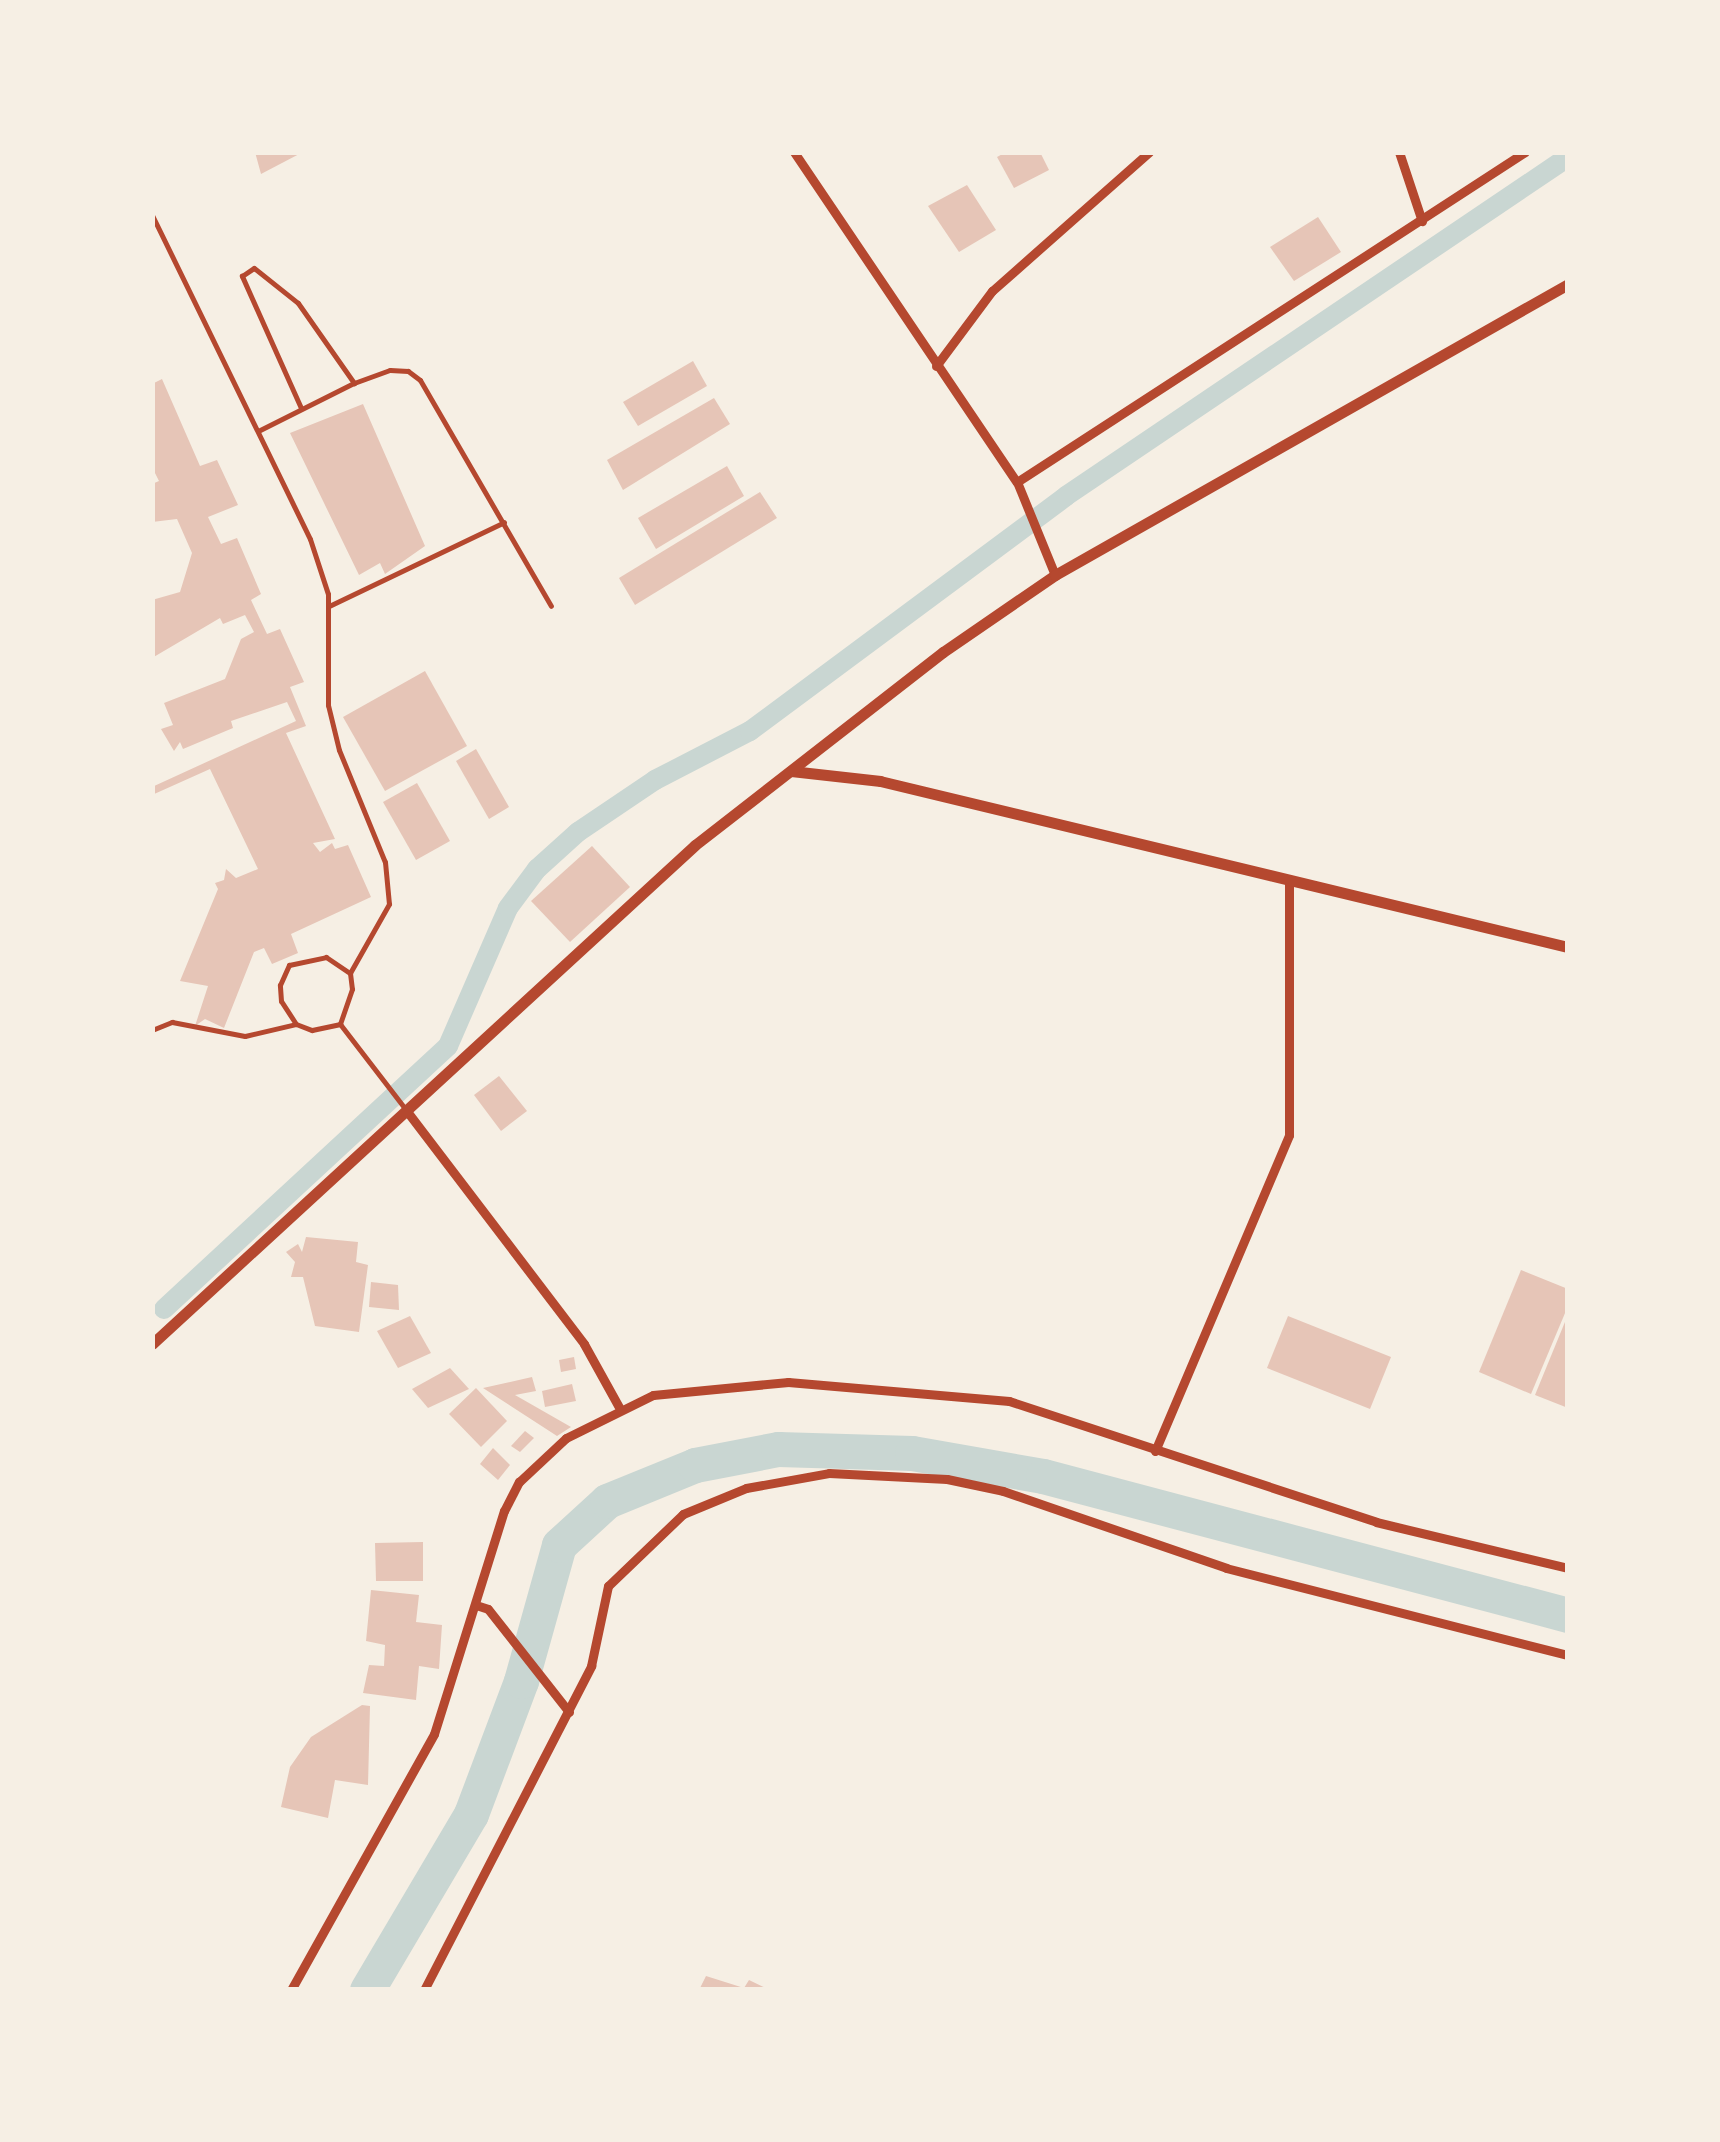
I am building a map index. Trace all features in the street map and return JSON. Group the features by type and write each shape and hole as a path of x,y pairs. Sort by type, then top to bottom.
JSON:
{"street":[{"path":"794,152 1017,482 1055,575"},
{"path":"936,366 992,291 1148,152"},
{"path":"1399,152 1422,221"},
{"path":"1017,482 1525,152"},
{"path":"152,1344 409,1114 695,845 790,772 1055,575 1568,284"},
{"path":"790,772 880,781 1568,947"},
{"path":"1154,1451 1289,1135 1289,879"},
{"path":"409,1114 584,1344 620,1408"},
{"path":"292,1990 434,1734 483,1607 504,1511 532,1465 620,1408 692,1387 896,1387 1010,1401 1376,1522 1568,1568"},
{"path":"424,1990 590,1666 608,1586 652,1538 710,1500 830,1473 947,1479 1003,1492 1226,1568 1568,1655"},
{"path":"483,1607 569,1712"}],"lane":[{"path":"152,216 310,539 329,606 328,705 339,750 385,862 389,904 350,973 352,989 340,1024"},
{"path":"301,408 242,276 254,268 298,303 354,383"},
{"path":"258,431 354,383 390,370 408,371 420,380 551,606"},
{"path":"329,606 504,522"},
{"path":"296,1024 281,1000 289,965 326,957 350,973"},
{"path":"152,1030 172,1022 245,1036 296,1024 312,1030 340,1024"},
{"path":"340,1024 409,1114"}],"building":[{"path":"255,152 303,152 261,174"},
{"path":"1006,152 1040,152 1049,170 1014,188 997,157"},
{"path":"967,185 996,230 959,252 928,206"},
{"path":"1318,217 1341,252 1294,281 1270,247"},
{"path":"693,361 707,386 638,426 623,402"},
{"path":"162,379 200,466 217,460 238,505 208,517 221,544 237,538 261,594 251,600 267,634 280,629 304,682 290,687 306,726 286,733 335,839 313,843 320,852 332,843 335,849 348,845 371,897 291,934 298,953 272,964 264,948 254,952 224,1028 205,1019 195,1026 208,986 180,981 218,889 215,883 224,880 226,869 236,878 258,869 210,769 152,795 152,787 296,721 287,702 231,721 233,728 183,749 180,742 174,751 161,729 173,725 164,703 225,679 241,639 254,632 245,615 223,624 220,618 152,658 152,600 180,592 192,553 177,519 152,522 152,484 159,481 152,467 152,384"},
{"path":"714,398 730,424 623,490 607,460"},
{"path":"363,404 425,546 385,574 380,563 359,575 290,433"},
{"path":"727,466 744,496 656,549 638,518"},
{"path":"760,492 777,518 635,605 619,578"},
{"path":"425,671 467,746 385,791 343,717"},
{"path":"476,749 509,807 489,819 456,761"},
{"path":"417,783 450,841 416,860 383,802"},
{"path":"592,846 630,887 570,942 531,901"},
{"path":"499,1076 527,1111 501,1131 474,1095"},
{"path":"306,1237 358,1242 356,1262 368,1265 359,1332 315,1326 303,1277 291,1277 295,1262 286,1252 298,1244 302,1252"},
{"path":"1521,1270 1568,1289 1568,1306 1531,1394 1479,1372"},
{"path":"371,1282 398,1285 399,1310 369,1307"},
{"path":"410,1316 431,1353 398,1368 377,1331"},
{"path":"1288,1316 1391,1357 1370,1409 1267,1368"},
{"path":"1568,1317 1568,1408 1535,1395"},
{"path":"574,1357 576,1369 561,1372 559,1360"},
{"path":"450,1368 469,1389 428,1408 412,1389"},
{"path":"532,1377 536,1391 515,1395 571,1427 557,1436 483,1388"},
{"path":"572,1384 576,1401 545,1407 542,1391"},
{"path":"476,1388 507,1421 481,1447 449,1414"},
{"path":"525,1431 534,1438 520,1452 511,1446"},
{"path":"493,1448 510,1465 498,1480 480,1464"},
{"path":"423,1542 423,1581 376,1581 375,1543"},
{"path":"371,1590 419,1595 416,1622 442,1625 439,1669 419,1666 416,1700 363,1693 369,1665 384,1666 385,1645 366,1641"},
{"path":"362,1705 370,1706 368,1785 335,1780 328,1818 281,1807 290,1767 311,1737"},
{"path":"706,1976 744,1988 749,1980 770,1990 699,1990"}],"waterway":[{"path":"164,1309 448,1046 508,908 537,869 578,832 655,780 750,731 1066,496 1568,157"},
{"path":"367,1990 471,1814 521,1681 559,1545 607,1501 695,1465 778,1449 912,1453 1043,1476 1568,1615"}]}
